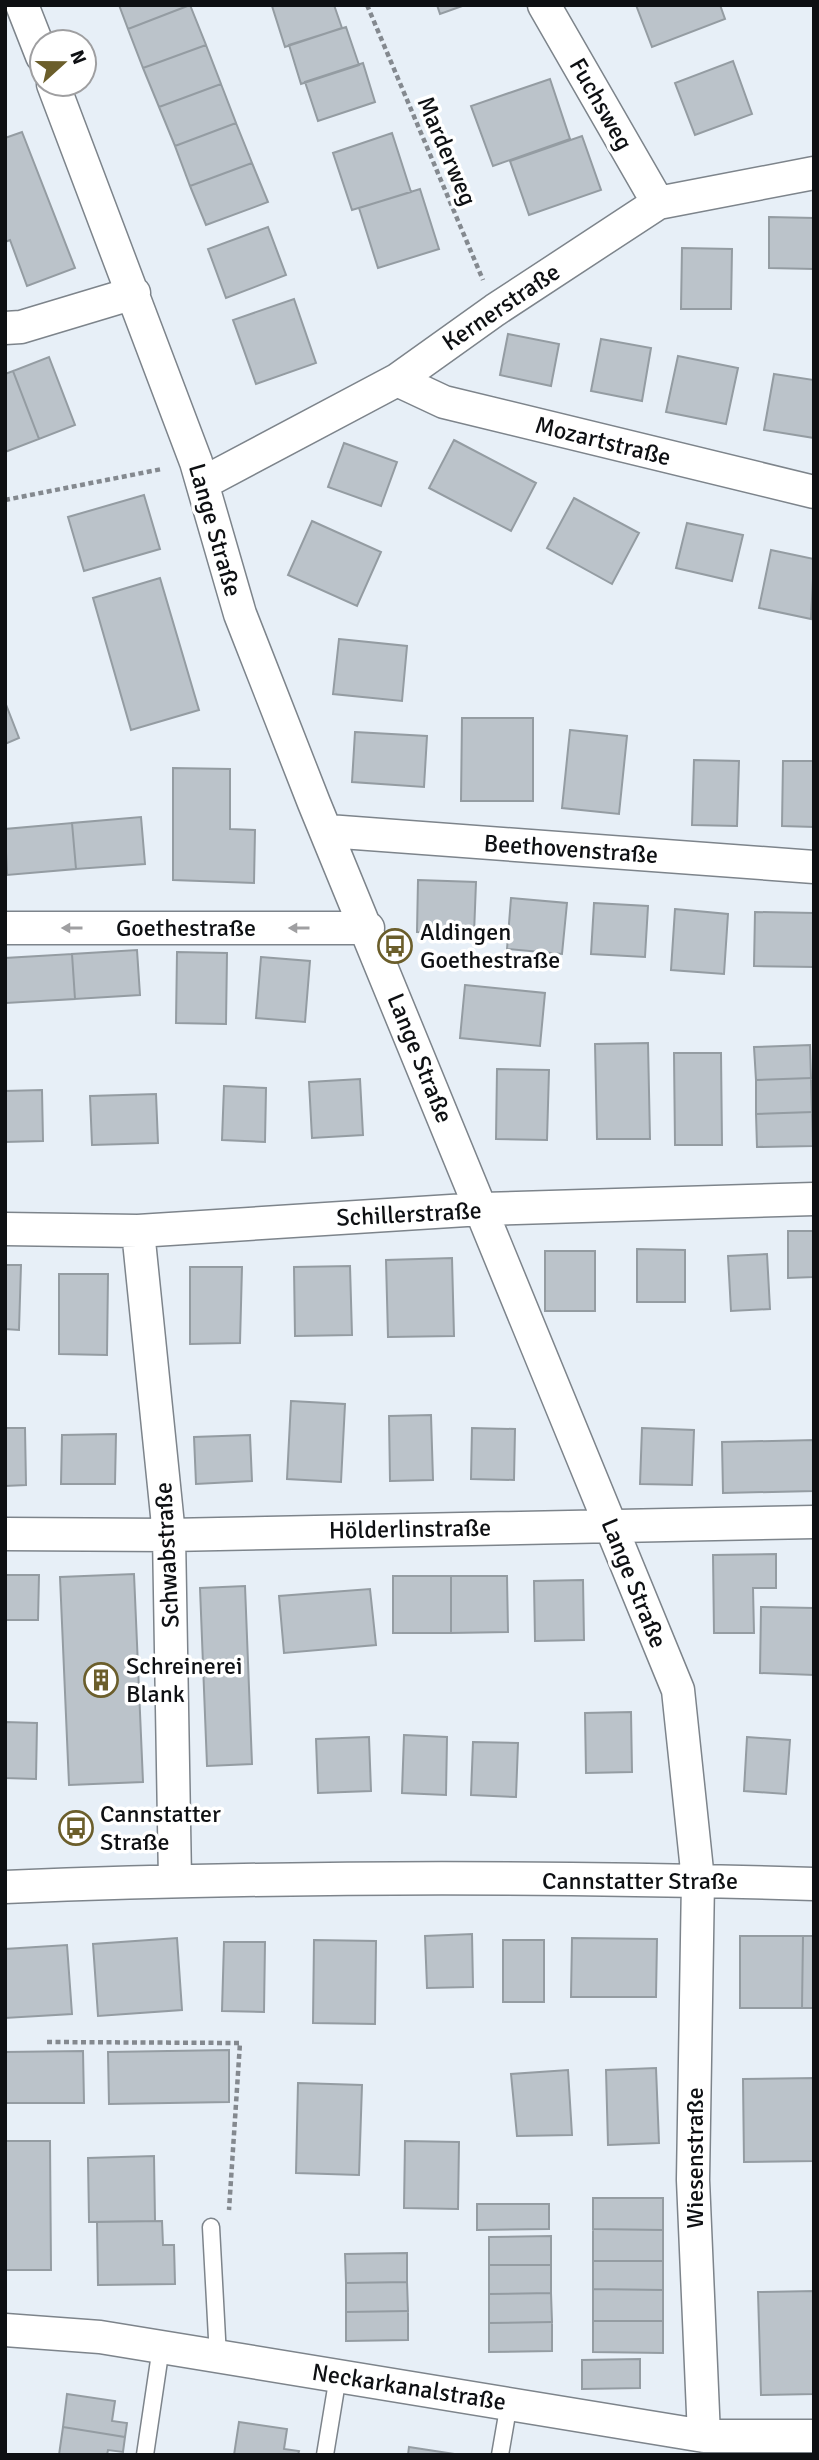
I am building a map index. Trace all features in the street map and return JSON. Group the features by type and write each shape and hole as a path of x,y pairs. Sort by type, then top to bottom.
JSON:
{"street":[{"path":"22,5 31,28"},
{"name":"Fuchsweg","path":"544,5 658,203"},
{"name":"Lange Straße","path":"58,98 134,293 199,473 240,614 678,1690 698,1880"},
{"name":"Kernerstraße","path":"199,473 397,380 495,310 658,203 814,173"},
{"path":"5,328 21,327 134,293"},
{"name":"Mozartstraße","path":"397,380 444,402 814,492"},
{"name":"Beethovenstraße","path":"328,831 814,867"},
{"name":"Goethestraße","path":"5,929 368,928"},
{"name":"Schillerstraße","path":"5,1229 138,1231 482,1209 814,1199"},
{"name":"Schwabstraße","path":"138,1231 169,1535 175,1880"},
{"name":"Hölderlinstraße","path":"5,1534 169,1535 610,1524 814,1522"},
{"name":"Cannstatter Straße","path":"5,1886 175,1880 698,1880 814,1884"},
{"name":"Wiesenstraße","path":"698,1880 693,2180 704,2435"},
{"name":"Neckarkanalstraße","path":"6,2335 100,2337 704,2435 814,2435"}],"lane":[{"path":"211,2227 218,2357"},
{"path":"145,2455 161,2347"},
{"path":"325,2455 338,2375"},
{"path":"500,2455 509,2403"}],"path":[{"name":"Marderweg","path":"367,5 495,310"},
{"path":"5,500 199,473"},
{"path":"47,2042 240,2043 228,2220 211,2227"}],"building":[{"path":"119,5 190,5 128,29"},
{"path":"190,5 206,45 143,68 128,29"},
{"path":"334,5 342,28 285,47 272,6"},
{"path":"437,5 465,5 440,14"},
{"path":"636,5 720,5 725,19 652,47"},
{"path":"346,27 359,65 301,84 289,45"},
{"path":"206,45 221,84 159,107 143,68"},
{"path":"733,61 752,114 695,135 675,83"},
{"path":"363,63 375,102 318,121 305,82"},
{"path":"550,79 570,139 493,166 471,106"},
{"path":"221,84 236,123 175,146 159,107"},
{"path":"236,123 252,163 190,186 175,146"},
{"path":"22,132 75,268 27,286 10,240 5,242 5,138"},
{"path":"392,133 411,192 352,210 333,153"},
{"path":"582,136 601,190 529,215 510,161"},
{"path":"252,163 268,202 206,225 190,186"},
{"path":"420,189 439,249 378,268 359,208"},
{"path":"769,217 814,218 814,269 769,268"},
{"path":"268,227 286,275 226,298 208,249"},
{"path":"682,248 732,249 731,309 681,309"},
{"path":"294,299 316,363 256,384 233,320"},
{"path":"508,334 559,344 551,386 500,375"},
{"path":"601,339 651,348 642,401 591,391"},
{"path":"678,356 738,368 726,424 666,412"},
{"path":"49,357 75,425 39,439 13,371"},
{"path":"13,371 39,439 5,452 5,374"},
{"path":"774,374 814,380 814,438 764,430"},
{"path":"454,440 536,483 511,531 429,488"},
{"path":"344,443 397,462 381,506 328,487"},
{"path":"144,495 160,549 84,571 68,517"},
{"path":"574,498 639,533 612,584 547,548"},
{"path":"312,521 381,552 357,606 288,575"},
{"path":"687,523 743,535 732,581 676,568"},
{"path":"771,550 814,559 811,619 759,608"},
{"path":"160,578 199,710 131,730 93,598"},
{"path":"339,639 407,646 402,701 333,694"},
{"path":"5,702 19,738 5,744"},
{"path":"462,718 533,718 533,801 461,801"},
{"path":"570,730 627,736 619,814 562,808"},
{"path":"355,732 427,736 424,787 352,782"},
{"path":"694,760 739,761 737,826 692,825"},
{"path":"783,761 814,761 814,827 782,826"},
{"path":"173,768 230,769 230,829 255,830 254,883 173,880"},
{"path":"141,817 145,864 76,869 72,823"},
{"path":"72,823 76,869 7,875 5,829"},
{"path":"418,880 476,882 474,934 417,932"},
{"path":"511,898 567,903 562,954 507,949"},
{"path":"594,903 648,906 645,957 591,954"},
{"path":"675,909 728,914 724,974 671,970"},
{"path":"755,912 814,913 814,967 754,966"},
{"path":"137,950 140,995 75,999 72,954"},
{"path":"177,952 227,953 226,1024 176,1023"},
{"path":"72,954 75,999 6,1003 5,958"},
{"path":"261,957 310,961 305,1022 256,1018"},
{"path":"465,985 545,993 540,1046 460,1038"},
{"path":"648,1043 650,1139 597,1139 595,1044"},
{"path":"810,1045 811,1078 756,1080 754,1047"},
{"path":"674,1053 721,1053 722,1145 675,1145"},
{"path":"497,1069 549,1070 547,1140 496,1139"},
{"path":"811,1078 812,1112 756,1114 756,1080"},
{"path":"360,1079 363,1135 312,1138 309,1082"},
{"path":"224,1086 266,1088 265,1142 222,1140"},
{"path":"42,1090 43,1141 5,1142 5,1091"},
{"path":"156,1094 158,1143 92,1145 90,1096"},
{"path":"812,1112 813,1146 757,1147 756,1114"},
{"path":"788,1231 814,1231 814,1277 788,1278"},
{"path":"637,1249 685,1250 685,1302 637,1302"},
{"path":"545,1251 595,1251 595,1311 545,1311"},
{"path":"767,1254 770,1309 731,1311 728,1256"},
{"path":"452,1258 454,1336 388,1337 386,1260"},
{"path":"5,1265 21,1265 19,1330 5,1329"},
{"path":"350,1266 352,1335 295,1336 294,1267"},
{"path":"190,1267 242,1267 240,1343 190,1344"},
{"path":"59,1274 108,1274 107,1355 59,1354"},
{"path":"291,1401 345,1404 341,1482 287,1479"},
{"path":"431,1415 433,1480 390,1481 389,1416"},
{"path":"5,1428 25,1428 26,1485 5,1486"},
{"path":"472,1428 515,1429 514,1480 471,1479"},
{"path":"642,1428 694,1430 692,1485 640,1484"},
{"path":"116,1434 115,1484 61,1484 62,1435"},
{"path":"250,1435 252,1481 196,1484 194,1437"},
{"path":"814,1440 814,1491 723,1493 722,1442"},
{"path":"776,1554 776,1588 753,1588 754,1633 714,1633 713,1555"},
{"name":"Schreinerei Blank","path":"134,1574 143,1782 69,1785 60,1577"},
{"path":"5,1575 39,1575 38,1620 5,1620"},
{"path":"393,1576 451,1576 451,1633 393,1633"},
{"path":"451,1576 507,1576 508,1632 451,1633"},
{"path":"583,1580 584,1640 535,1641 534,1581"},
{"path":"245,1586 252,1764 207,1766 200,1588"},
{"path":"370,1589 376,1645 284,1653 279,1596"},
{"path":"761,1607 814,1608 814,1675 760,1673"},
{"path":"631,1712 632,1772 586,1773 585,1713"},
{"path":"5,1722 37,1723 36,1779 5,1778"},
{"path":"404,1735 447,1737 446,1795 402,1793"},
{"path":"369,1737 371,1791 318,1793 316,1739"},
{"path":"747,1737 790,1740 786,1794 744,1791"},
{"path":"473,1742 518,1743 516,1797 471,1795"},
{"path":"472,1934 473,1987 427,1988 425,1936"},
{"path":"740,1936 803,1936 802,2008 740,2008"},
{"path":"803,1936 814,1936 814,2008 802,2008"},
{"path":"177,1938 182,2010 98,2016 93,1944"},
{"path":"572,1938 657,1939 656,1997 571,1997"},
{"path":"314,1940 376,1941 375,2024 313,2023"},
{"path":"503,1940 544,1940 544,2002 503,2002"},
{"path":"224,1942 265,1942 264,2012 222,2011"},
{"path":"67,1945 72,2014 5,2018 5,1949"},
{"path":"229,2050 229,2102 109,2104 108,2052"},
{"path":"83,2051 84,2103 5,2103 5,2052"},
{"path":"656,2068 659,2143 608,2145 606,2070"},
{"path":"568,2070 572,2135 517,2136 511,2074"},
{"path":"814,2078 814,2161 744,2162 743,2079"},
{"path":"298,2083 362,2085 359,2175 296,2173"},
{"path":"5,2141 50,2141 51,2270 5,2270"},
{"path":"405,2141 459,2142 458,2209 404,2208"},
{"path":"154,2156 155,2221 89,2222 88,2158"},
{"path":"593,2198 663,2198 663,2230 593,2229"},
{"path":"477,2204 549,2204 549,2229 477,2230"},
{"path":"162,2221 163,2245 174,2245 175,2284 98,2285 97,2222"},
{"path":"593,2229 663,2230 663,2261 593,2261"},
{"path":"551,2236 551,2265 489,2265 489,2237"},
{"path":"407,2253 407,2282 346,2283 345,2254"},
{"path":"593,2261 663,2261 663,2290 593,2289"},
{"path":"489,2265 551,2265 551,2293 489,2294"},
{"path":"407,2282 408,2311 346,2312 346,2283"},
{"path":"593,2289 663,2290 663,2321 593,2321"},
{"path":"814,2291 814,2394 761,2395 758,2292"},
{"path":"551,2293 552,2322 489,2323 489,2294"},
{"path":"408,2311 408,2340 346,2341 346,2312"},
{"path":"593,2321 663,2321 663,2353 593,2352"},
{"path":"552,2322 552,2351 489,2352 489,2323"},
{"path":"640,2359 640,2388 582,2389 582,2360"},
{"path":"67,2394 115,2401 112,2421 127,2423 125,2437 63,2427"},
{"path":"239,2422 287,2429 284,2449 299,2451 298,2455 234,2455"},
{"path":"63,2427 125,2437 123,2452 108,2450 107,2455 59,2455"},
{"path":"409,2447 461,2455 408,2455"}],"place":[{"name":"Aldingen Goethestraße","path":"395,946"},
{"name":"Schreinerei Blank","path":"101,1680"},
{"name":"Cannstatter Straße","path":"76,1828"}]}
